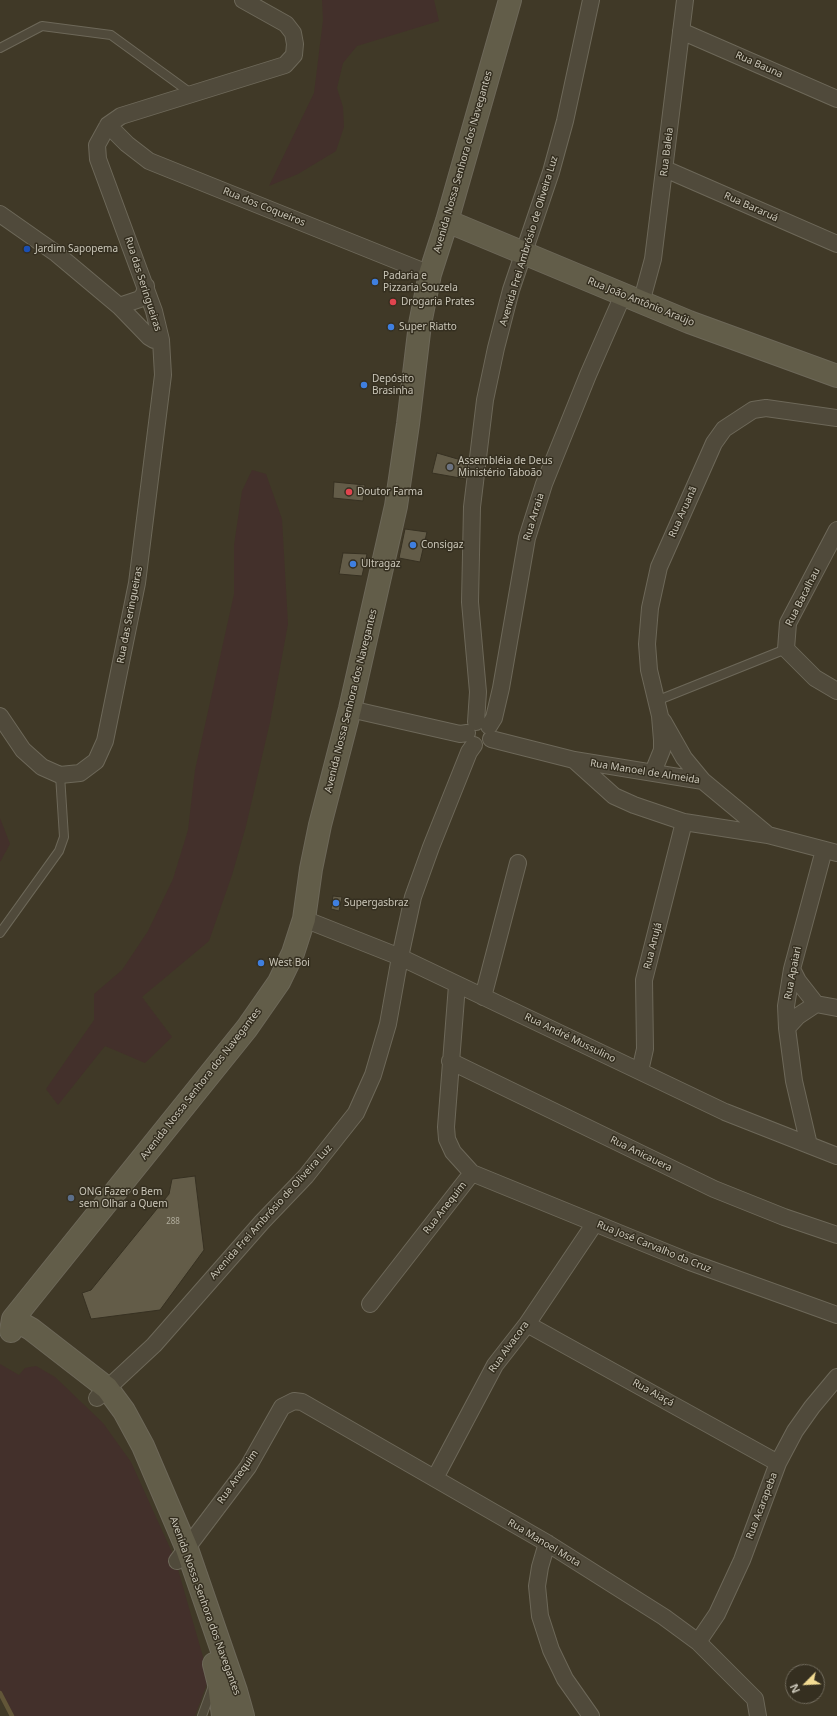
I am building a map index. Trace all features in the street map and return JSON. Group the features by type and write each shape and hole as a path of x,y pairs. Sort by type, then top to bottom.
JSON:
{"main road":[{"name":"Avenida Nossa Senhora dos Navegantes","path":"243,1716 236,1691 182,1555 131,1449 102,1393 82,1384 7,1323 247,1028 279,982 293,953 304,919 311,869 320,825 350,709 396,506 420,324 430,274 447,221 510,0"},
{"name":"Rua João Antônio Araújo","path":"447,221 689,322 837,376"},
{"name":"Avenida Nossa Senhora dos Navegantes","path":"182,1555 210,1651 223,1716"}],"street":[{"path":"108,125 121,116 285,65 294,55 295,44 293,33 286,24 243,0"},
{"name":"Avenida Frei Ambrósio de Oliveira Luz","path":"102,1393 154,1345 262,1222 306,1176 356,1113 373,1075 388,1024 413,897 431,846 469,752 479,733 478,692 470,602 472,507 485,400 511,290 551,172 565,121 591,0"},
{"name":"Rua Baleia","path":"632,299 654,259 685,0"},
{"name":"Rua Bauna","path":"682,31 837,99"},
{"name":"Rua dos Coqueiros","path":"108,125 126,144 149,160 430,274"},
{"name":"Rua das Seringueiras","path":"0,716 22,750 42,768 60,775 80,773 96,761 105,741 138,583 163,375 161,340 146,286 98,159 97,145 108,125"},
{"name":"Rua Bararuá","path":"665,170 837,244"},
{"path":"0,214 57,254 119,306 150,337 154,340 161,340"},
{"path":"119,306 140,299 144,294 146,286"},
{"name":"Rua Arraia","path":"479,733 494,718 501,688 527,538 544,484 588,375 632,299"},
{"name":"Rua Aruanã","path":"653,772 662,750 658,709 649,670 647,644 651,602 659,567 714,443 724,429 754,410 766,408 837,418"},
{"name":"Rua Bacalhau","path":"786,649 788,623 837,530"},
{"path":"786,649 815,678 837,691"},
{"name":"Rua Manoel de Almeida","path":"350,709 460,734 479,733 574,760 703,781 768,835"},
{"name":"Rua Aruanã","path":"658,709 684,758 703,781"},
{"name":"Rua Manoel de Almeida","path":"574,760 614,796 634,805 684,822 768,835 831,852"},
{"name":"Rua Anujá","path":"640,1071 645,1049 644,980 684,822"},
{"name":"Rua Apaiari","path":"809,1145 794,1081 787,1028 786,1006 792,969 831,852"},
{"path":"483,997 518,863"},
{"name":"Rua André Mussulino","path":"304,919 400,957 725,1112 837,1156"},
{"path":"792,969 798,981 816,1004 837,1008"},
{"name":"Rua Anequim","path":"370,1304 472,1173 453,1152 447,1139 446,1126 450,1061 457,984"},
{"path":"787,1028 798,1016 816,1004"},
{"name":"Rua Anicauera","path":"450,1061 714,1189 784,1217 837,1235"},
{"name":"Rua José Carvalho da Cruz","path":"472,1173 690,1262 837,1315"},
{"name":"Rua Alvacora","path":"434,1478 495,1365 527,1324 595,1223"},
{"name":"Rua Aiaçá","path":"527,1324 778,1463"},
{"name":"Rua Acarapeba","path":"698,1642 717,1614 742,1560 778,1463 795,1431 812,1407 837,1377"},
{"name":"Rua Anequim","path":"182,1555 248,1467 282,1407 294,1401 302,1402"},
{"name":"Rua Manoel Mota","path":"302,1402 547,1543 664,1617 698,1642 754,1699 758,1716"},
{"path":"547,1543 540,1566 537,1586 540,1616 551,1650 565,1679 591,1716"}],"lane":[{"path":"0,48 42,26 111,35 192,94"},
{"path":"658,709 786,649"},
{"path":"0,933 60,851 64,837 60,775"},
{"path":"202,1716 216,1675"}],"shaded area":[{"path":"322,0 434,0 439,21 357,46 343,63 337,88 343,107 344,127 336,151 298,174 269,186 314,93 323,20"},
{"path":"252,470 266,474 282,519 288,624 270,722 246,826 232,875 209,941 142,997 172,1037 145,1063 105,1046 58,1105 46,1089 94,1020 94,994 122,970 148,931 173,879 188,830 195,770 234,594 234,545 242,491"},
{"path":"0,818 10,844 0,862"},
{"path":"0,1364 19,1375 25,1368 36,1366 55,1377 103,1423 131,1462 175,1559 209,1678 195,1716 12,1716 0,1693"}],"building":[{"name":"Assembléia de Deus Ministério Taboão","path":"437,453 468,462 466,479 432,473"},
{"name":"Doutor Farma","path":"334,482 365,485 363,501 333,498"},
{"name":"Consigaz","path":"405,529 427,532 420,562 399,558"},
{"name":"Ultragaz","path":"343,553 367,554 362,576 339,574"},
{"name":"Supergasbraz","path":"333,896 342,897 339,911 331,909"},
{"path":"195,1176 204,1250 160,1310 91,1319 82,1293 91,1290 169,1194 172,1179"}],"waterway":[{"path":"0,1693 12,1716"}],"place":[{"name":"Jardim Sapopema","path":"27,249"},
{"name":"Padaria e Pizzaria Souzela","path":"375,282"},
{"name":"Drogaria Prates","path":"393,302"},
{"name":"Super Riatto","path":"391,327"},
{"name":"Depósito Brasinha","path":"364,385"},
{"name":"Assembléia de Deus Ministério Taboão","path":"450,467"},
{"name":"Doutor Farma","path":"349,492"},
{"name":"Consigaz","path":"413,545"},
{"name":"Ultragaz","path":"353,564"},
{"name":"Supergasbraz","path":"336,903"},
{"name":"West Boi","path":"261,963"},
{"name":"ONG Fazer o Bem sem Olhar a Quem","path":"71,1198"}]}
